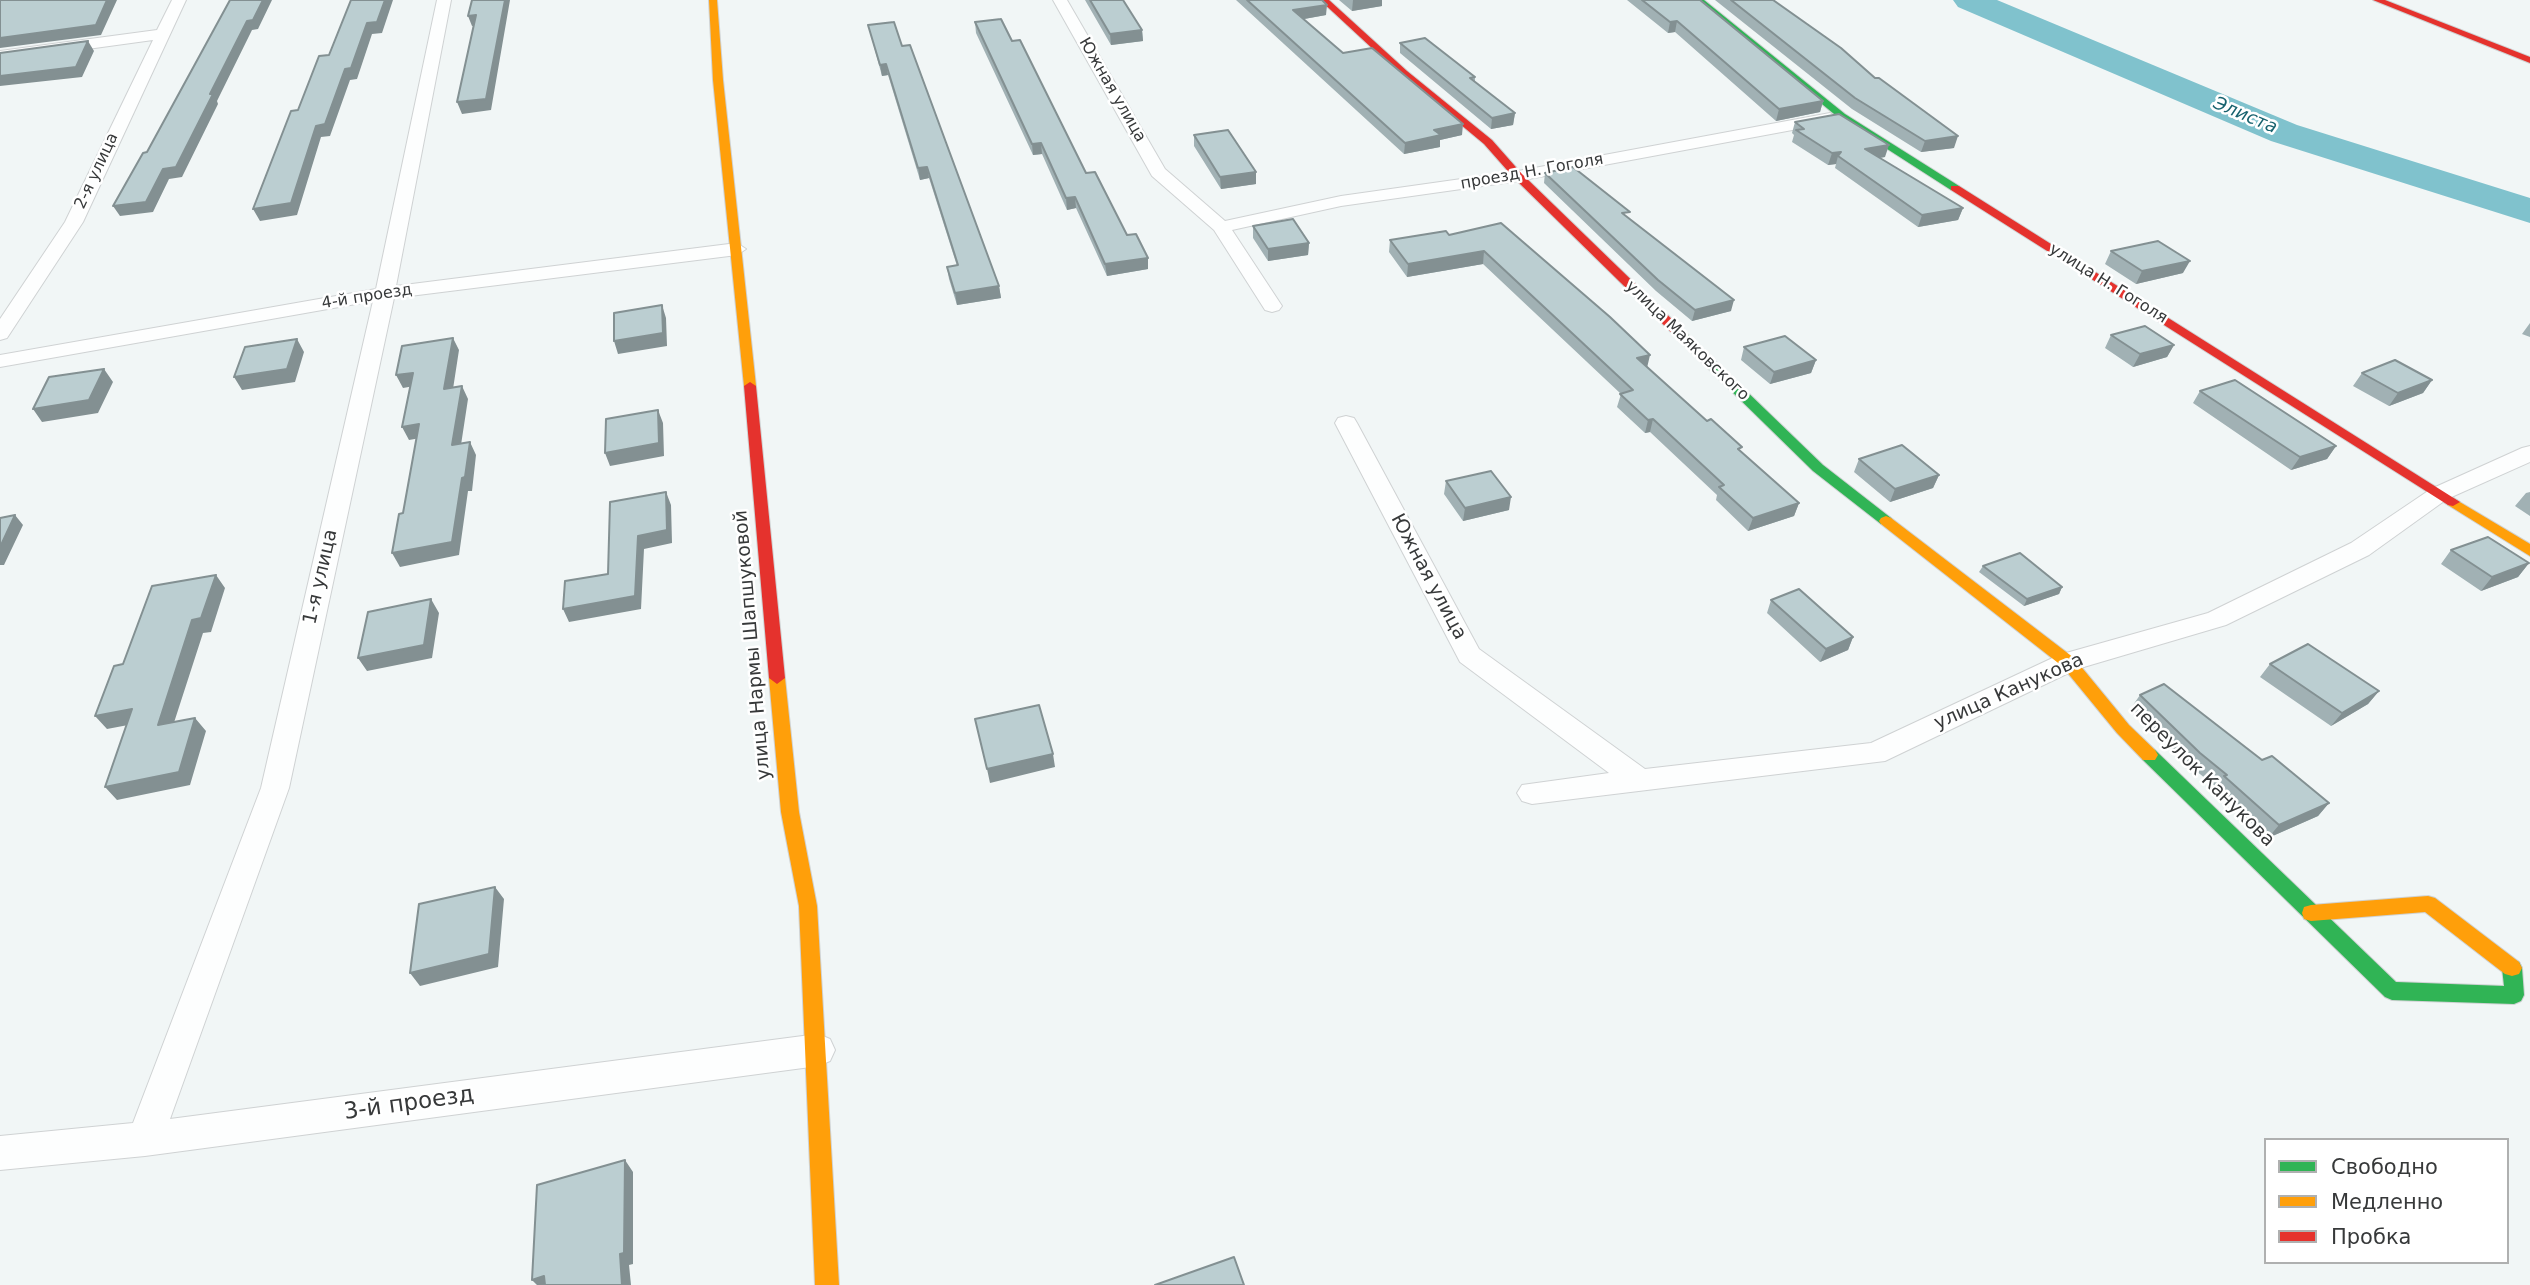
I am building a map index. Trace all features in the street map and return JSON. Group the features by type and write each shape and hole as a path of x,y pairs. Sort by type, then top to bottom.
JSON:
{"street":[{"name":"2-я улица","path":"0,334 74,222 179,0"},
{"name":"1-я улица","path":"145,1139 275,788 385,293 444,0"},
{"name":"улица Нармы Шапшуковой","path":"713,0 718,80 737,249 790,812 808,906 818,1051 827,1285"},
{"name":"Южная улица","path":"1060,0 1158,172 1221,227 1272,306"},
{"name":"улица Маяковского","path":"1324,0 1404,73 1488,142 1518,176 1818,468 2068,662"},
{"name":"улица Н. Гоголя","path":"1699,0 1842,116 2530,551"},
{"path":"2377,0 2530,60"},
{"path":"0,56 162,34"},
{"name":"проезд Н. Гоголя","path":"1221,227 1341,201 1518,176 1842,116"},
{"name":"4-й проезд","path":"0,361 385,293 737,249"},
{"name":"Южная улица","path":"1346,423 1469,655 1640,780"},
{"name":"улица Канукова","path":"1532,793 1875,752 2068,662 2217,619 2360,549 2439,494 2530,453"},
{"name":"переулок Канукова","path":"2068,662 2123,729 2311,913 2392,991 2514,995 2512,968 2428,904 2311,913"},
{"name":"3-й проезд","path":"0,1153 145,1139 818,1051"}],"building":[{"path":"0,0 107,0 96,25 0,38"},
{"path":"230,0 263,0 253,20 247,21 176,167 163,169 146,202 113,206 143,153 147,152"},
{"path":"351,0 385,0 377,22 367,23 351,68 345,69 325,124 316,126 291,203 253,209 291,111 298,110 319,56 329,55"},
{"path":"472,0 505,0 486,99 457,102 476,15 468,16"},
{"path":"1090,0 1123,0 1142,30 1110,34"},
{"path":"1247,0 1322,0 1327,5 1293,10 1343,53 1372,48 1463,124 1434,130 1441,135 1405,143"},
{"path":"1642,0 1700,0 1823,101 1779,109 1677,21 1670,22"},
{"path":"1731,0 1773,0 1841,48 1875,78 1879,78 1958,136 1925,141 1855,98"},
{"path":"1001,19 1012,41 1020,40 1086,173 1095,172 1127,235 1136,234 1148,258 1105,264 1075,197 1066,198 1041,143 1032,144 975,22"},
{"path":"894,22 902,46 910,45 999,286 955,293 947,267 958,265 927,167 918,168 886,64 880,65 868,25"},
{"path":"1425,38 1515,113 1492,118 1400,43"},
{"path":"88,41 76,67 0,76 0,53"},
{"path":"1839,114 1889,145 1865,149 1963,208 1922,215 1838,156 1841,152 1832,153 1796,130 1804,129 1795,122"},
{"path":"1228,130 1256,172 1220,177 1194,135"},
{"path":"1573,167 1630,212 1622,213 1734,300 1695,310 1658,280 1545,173"},
{"path":"1293,219 1309,243 1268,249 1253,226"},
{"path":"1501,223 1610,317 1650,355 1637,358 1707,421 1711,419 1742,447 1738,449 1799,503 1753,518 1719,487 1724,485 1653,419 1648,420 1620,394 1633,390 1484,251 1408,264 1390,240 1446,231 1449,235"},
{"path":"2158,241 2190,261 2142,271 2111,251"},
{"path":"662,305 663,333 614,341 614,313"},
{"path":"2145,326 2174,345 2140,354 2111,335"},
{"path":"1785,336 1816,360 1774,372 1744,347"},
{"path":"453,338 444,389 462,386 452,445 470,442 452,542 392,553 399,514 403,513 419,424 402,427 413,373 396,375 402,346"},
{"path":"297,339 287,369 234,377 245,347"},
{"path":"2395,360 2432,380 2398,393 2362,373"},
{"path":"104,369 89,400 33,409 49,377"},
{"path":"2235,380 2336,446 2300,457 2200,391"},
{"path":"658,410 659,443 605,453 606,419"},
{"path":"1902,445 1939,475 1895,489 1859,459"},
{"path":"1491,471 1511,497 1465,508 1446,481"},
{"path":"666,492 667,530 638,536 635,596 563,609 565,581 608,574 610,502"},
{"path":"15,515 0,547 0,518"},
{"path":"2488,537 2529,563 2492,577 2451,550"},
{"path":"2020,553 2062,587 2027,599 1983,566"},
{"path":"216,575 201,618 192,620 158,725 195,718 179,772 105,787 132,709 95,716 114,666 123,664 152,586"},
{"path":"1799,589 1853,637 1826,649 1771,600"},
{"path":"431,599 424,645 358,658 368,612"},
{"path":"2308,644 2379,691 2342,713 2270,664"},
{"path":"2164,684 2262,760 2272,756 2329,803 2279,825 2140,695"},
{"path":"1039,705 1053,754 987,769 975,719"},
{"path":"495,887 489,954 410,973 419,904"},
{"path":"625,1160 624,1253 620,1254 622,1285 545,1285 544,1276 532,1280 537,1185"},
{"path":"1234,1257 1244,1285 1155,1285"}],"waterway":[{"name":"Элиста","path":"1969,0 2284,133 2530,211"}],"traffic: fast":[{"path":"1699,0 1842,116 1955,188"},
{"path":"1678,332 1818,468 1886,521"},
{"path":"2149,755 2392,991 2514,995 2512,968"}],"traffic: slow":[{"path":"713,0 718,80 750,386"},
{"path":"2453,502 2530,551"},
{"path":"1886,521 2068,662 2123,729 2149,755"},
{"path":"777,678 790,812 808,906 827,1285"},
{"path":"2311,913 2428,904 2512,968"}],"traffic: jam":[{"path":"1324,0 1404,73 1488,142 1518,176 1678,332"},
{"path":"2377,0 2530,60"},
{"path":"1955,188 2453,502"},
{"path":"750,386 777,678"}]}
